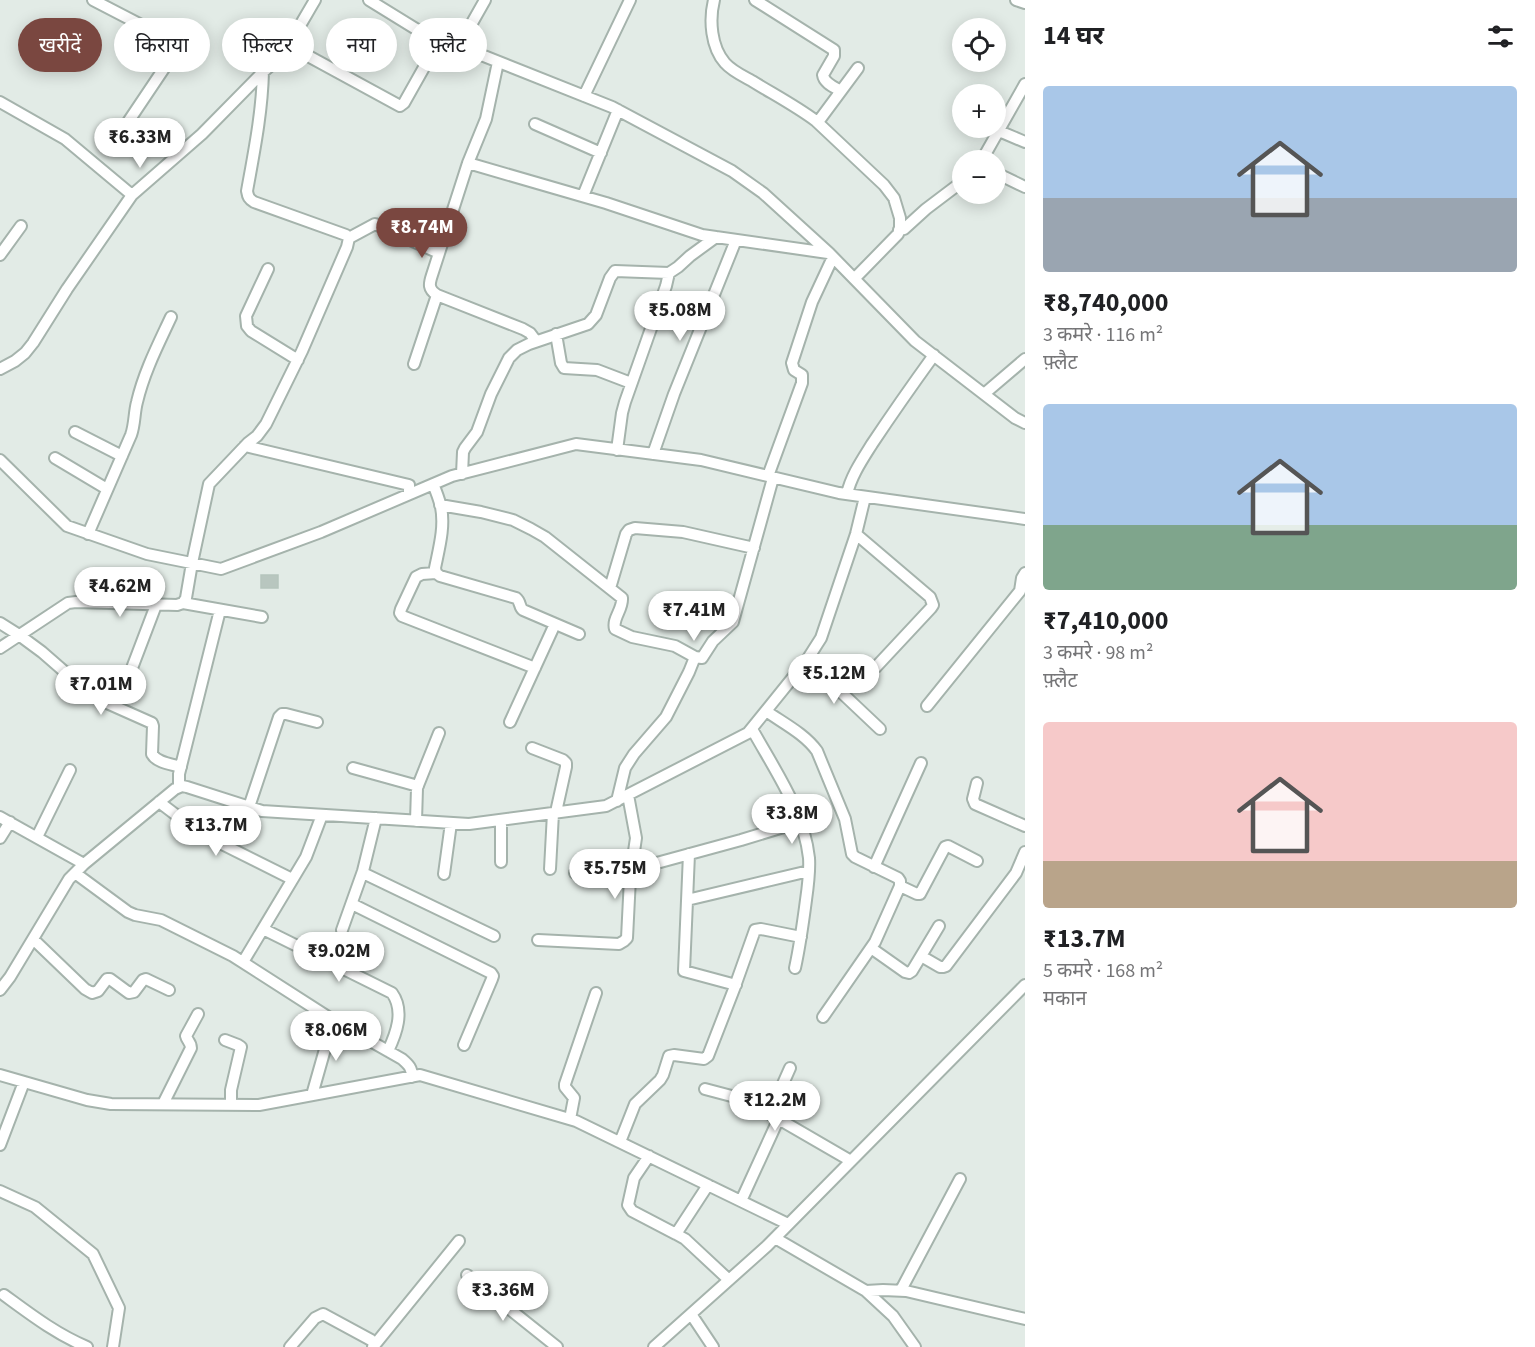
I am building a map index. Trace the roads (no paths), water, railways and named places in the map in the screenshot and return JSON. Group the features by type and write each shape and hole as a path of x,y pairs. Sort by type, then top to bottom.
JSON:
{"street":[{"path":"93,0 115,5 177,45 175,52 120,134"},
{"path":"304,18 315,0"},
{"path":"369,0 409,25"},
{"path":"475,18 485,0"},
{"path":"584,96 630,0"},
{"path":"714,0 712,9 714,42 718,53 728,67 806,112 884,185 894,198 900,218 898,234 855,278"},
{"path":"755,0 834,50 834,56 823,78 841,91"},
{"path":"1016,0 1025,3"},
{"path":"487,57 618,110 732,171 763,193 831,255 915,341 1015,418 1025,423"},
{"path":"314,59 400,106 421,72"},
{"path":"498,62 486,119 468,163 429,284 437,295 523,329 530,333 536,341"},
{"path":"818,122 858,68"},
{"path":"0,369 15,361 33,343 132,195 202,134 263,72"},
{"path":"263,72 260,118 248,196 254,202 349,238"},
{"path":"1006,118 1025,84"},
{"path":"1,104 65,140 132,195"},
{"path":"583,196 618,110"},
{"path":"535,124 601,153"},
{"path":"1006,134 1025,142"},
{"path":"468,163 583,196 702,235 831,255"},
{"path":"1006,178 1025,187"},
{"path":"899,230 904,229 952,189"},
{"path":"183,603 186,598 209,484 266,424 298,360 349,238 375,224 439,253"},
{"path":"0,255 21,225"},
{"path":"462,474 465,448 477,432 504,367 517,350 536,341 588,324 596,315 610,278 615,271 669,273 716,237"},
{"path":"653,454 674,394 736,240"},
{"path":"441,505 513,520 545,537 622,598 623,602 614,622 615,629 632,638 675,646 695,657 702,658 713,641 733,622 754,549 771,477 802,383 802,375 794,370 792,363 812,302 831,255"},
{"path":"268,269 246,316 247,326 251,331 298,360"},
{"path":"617,450 622,413 669,273"},
{"path":"414,364 437,295"},
{"path":"88,534 133,428 143,381 171,317"},
{"path":"556,334 564,368 597,370 631,383"},
{"path":"847,494 855,473 890,417 934,355"},
{"path":"984,394 1025,359"},
{"path":"75,432 122,456"},
{"path":"0,460 67,526 147,554 221,569 321,532 433,484 462,474 576,444 700,460 847,494 1025,519"},
{"path":"245,446 410,485 409,494"},
{"path":"55,458 107,489"},
{"path":"433,484 441,505 442,530 436,573"},
{"path":"0,990 69,879 84,864 180,787 187,787 269,812 469,824 606,806 748,733 807,660 824,632 856,534 865,496"},
{"path":"610,588 626,534 635,528 683,532 754,549"},
{"path":"856,534 932,601 931,608 875,668"},
{"path":"535,668 402,616 401,609 416,577 436,573 516,598 523,610 579,634"},
{"path":"927,706 1020,591 1025,573"},
{"path":"0,648 68,603 76,602 156,605 183,603 262,617"},
{"path":"129,676 156,605"},
{"path":"180,787 181,767 220,609"},
{"path":"0,623 42,652 89,693 152,723 153,758 181,767"},
{"path":"510,722 555,624"},
{"path":"617,801 625,768 666,717 695,657"},
{"path":"807,660 880,729"},
{"path":"766,711 813,745 822,761 844,819 852,854 900,881 900,886 872,948 823,1017"},
{"path":"249,807 279,717 286,714 317,722"},
{"path":"752,729 782,783 800,822 807,844 809,871 795,968"},
{"path":"416,821 416,793 439,733"},
{"path":"532,748 566,763 554,813 550,869"},
{"path":"874,867 921,763"},
{"path":"353,768 418,786"},
{"path":"37,837 70,770"},
{"path":"977,783 973,799 975,804 1025,826"},
{"path":"538,940 619,944 627,938 636,838 628,795"},
{"path":"159,802 210,838 292,879"},
{"path":"243,962 306,857 322,815"},
{"path":"342,930 363,873 376,818"},
{"path":"0,838 5,820 84,864"},
{"path":"501,820 501,862"},
{"path":"576,873 631,874 689,854 800,822"},
{"path":"444,874 451,823"},
{"path":"900,886 920,894 945,847 948,846 976,861"},
{"path":"921,956 940,967 946,966 1016,873 1025,852"},
{"path":"689,854 684,971 735,985"},
{"path":"687,900 809,871"},
{"path":"75,873 122,909 135,915 161,920 243,962 333,1021 409,1065 412,1077"},
{"path":"363,873 494,936"},
{"path":"352,904 491,973 492,979 464,1045"},
{"path":"872,948 909,973 939,926"},
{"path":"620,1142 635,1104 660,1080 669,1056 705,1059 708,1056 755,930 757,928 801,937"},
{"path":"263,929 392,993 397,1000 398,1026 388,1051"},
{"path":"33,939 89,992 95,993 107,979 129,993 134,992 146,979 169,990"},
{"path":"654,1347 775,1238 1025,985"},
{"path":"570,1119 574,1098 566,1090 565,1084 596,993"},
{"path":"163,1104 191,1048 186,1036 198,1014"},
{"path":"312,1095 333,1021"},
{"path":"225,1040 241,1047 231,1090 231,1105"},
{"path":"741,1201 775,1116 790,1068"},
{"path":"0,1076 87,1100 111,1104 260,1105 420,1075 570,1119 788,1224"},
{"path":"0,1145 24,1082"},
{"path":"705,1089 751,1103 850,1161"},
{"path":"649,1156 634,1178 629,1208 695,1247 729,1280"},
{"path":"901,1290 960,1179"},
{"path":"676,1234 708,1185"},
{"path":"0,1191 34,1206 93,1254 119,1308 113,1347"},
{"path":"775,1238 866,1292 893,1316 915,1347"},
{"path":"290,1347 315,1318 322,1314 370,1340 374,1346 459,1241"},
{"path":"467,1275 557,1347"},
{"path":"866,1292 901,1290 1025,1319"},
{"path":"4,1295 47,1326 87,1347"},
{"path":"691,1314 714,1347"}]}
